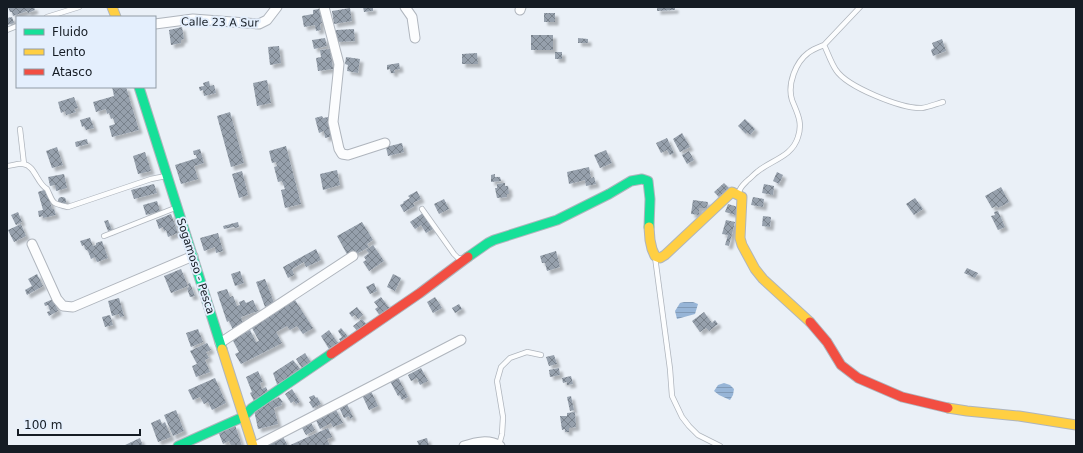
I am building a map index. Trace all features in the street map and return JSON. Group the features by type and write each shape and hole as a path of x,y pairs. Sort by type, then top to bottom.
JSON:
{"street":[{"name":"Calle 23 A Sur","path":"156,24 193,19 259,24 267,20 277,7"},
{"path":"324,7 339,64 333,122 339,149 342,154 348,156 385,143"},
{"path":"405,7 412,17 415,38"},
{"name":"Sogamoso - Pesca","path":"139,88 243,417 254,446"},
{"path":"178,446 243,417 252,408 466,260 488,243 500,237 540,227 561,219 611,194 628,182 638,179 648,181 650,238 652,252 655,256 663,257 726,196 732,192 742,197 740,229 742,245 755,269 763,279 810,322 827,342 841,365 858,378 902,397 938,405 967,411 1019,416 1076,425"},
{"path":"32,244 57,299 63,306 73,307 192,256"},
{"path":"220,343 353,256"},
{"path":"254,446 461,340"},
{"path":"464,446 486,441 499,445"}],"lane":[{"path":"50,16 79,7"},
{"path":"738,194 740,188 757,171 788,152 796,143 800,132 800,123 798,112 792,99 791,82 800,60 816,47 824,45 860,7"},
{"path":"824,45 836,70 843,78 855,86 888,101 907,106 922,108 943,102"},
{"path":"20,129 24,164"},
{"path":"7,166 24,164 31,167 42,186 47,189 50,199 54,204 68,207 151,179 167,176"},
{"path":"104,236 177,207"},
{"path":"422,209 454,254 458,258 466,260"},
{"path":"655,256 670,369 672,396 689,426 698,436 720,446"},
{"path":"499,445 502,434 503,417 497,380 501,367 510,358 527,352 541,355"}],"water":[{"path":"693,302 698,304 695,314 677,319 675,311 680,303"},
{"path":"724,383 730,385 734,389 730,400 714,391 718,385"}],"building":[{"path":"8,7 34,7 35,10 13,16"},
{"path":"363,7 373,7 373,11 364,12"},
{"path":"657,7 675,7 675,10 657,11"},
{"path":"350,8 352,21 334,24 332,11"},
{"path":"319,9 322,23 320,24 321,30 316,31 315,25 304,27 302,16 313,14 313,10"},
{"path":"544,13 555,13 555,22 544,22"},
{"path":"12,17 14,23 7,25 7,18"},
{"path":"182,27 184,39 181,40 181,43 171,45 169,30"},
{"path":"354,29 355,41 336,42 336,30"},
{"path":"531,35 553,35 553,50 531,50"},
{"path":"325,38 327,46 314,49 312,40"},
{"path":"578,38 588,39 588,43 578,43"},
{"path":"942,39 946,51 933,56 931,50 934,48 932,43"},
{"path":"279,46 281,63 270,65 268,47"},
{"path":"330,49 333,69 318,71 316,58 321,57 320,50"},
{"path":"555,52 562,52 562,59 555,59"},
{"path":"477,53 478,64 462,64 462,54"},
{"path":"346,57 360,59 358,73 347,71 348,65 345,64"},
{"path":"399,63 400,69 394,70 395,73 391,73 390,69 387,70 387,65"},
{"path":"267,80 271,103 257,106 253,83"},
{"path":"209,81 210,86 214,85 216,93 204,96 203,90 200,91 199,87 204,86 203,83"},
{"path":"112,88 126,88 139,130 112,137 109,126 115,124 113,118 111,119 109,113 107,114 106,109 96,112 93,102 114,96"},
{"path":"74,97 78,108 74,109 76,112 66,115 65,111 61,113 58,102"},
{"path":"230,112 244,163 231,167 217,116"},
{"path":"322,116 323,118 328,117 333,136 325,138 324,131 319,133 315,118"},
{"path":"90,117 94,128 86,130 84,126 82,127 80,120"},
{"path":"745,119 755,129 750,135 747,132 746,134 738,126"},
{"path":"682,133 690,147 680,152 673,139"},
{"path":"667,138 674,153 670,155 667,150 661,153 656,143"},
{"path":"87,139 88,144 76,147 75,142"},
{"path":"402,143 404,152 388,156 386,147"},
{"path":"286,146 301,204 285,208 281,190 285,189 282,181 278,182 274,167 277,166 276,162 272,163 269,151"},
{"path":"57,147 63,165 52,168 46,151"},
{"path":"200,149 204,163 194,166 198,179 181,184 175,165 197,158 193,151"},
{"path":"606,150 612,163 600,168 594,155"},
{"path":"689,151 694,160 687,164 682,155"},
{"path":"145,152 151,171 138,174 133,156"},
{"path":"589,167 591,178 594,177 596,184 586,186 585,180 569,184 567,172"},
{"path":"337,170 340,185 323,190 320,174"},
{"path":"242,171 248,195 239,198 232,174"},
{"path":"777,172 783,175 779,184 773,181"},
{"path":"64,174 67,188 56,191 55,185 50,186 48,177"},
{"path":"495,174 495,177 500,177 501,181 491,182 491,175"},
{"path":"505,183 505,186 508,186 509,194 507,194 507,197 497,198 495,188 497,188 497,184"},
{"path":"724,183 729,188 719,197 714,192"},
{"path":"154,184 157,193 134,199 131,190"},
{"path":"764,184 774,186 773,195 762,193"},
{"path":"1001,187 1009,202 998,208 997,206 992,208 985,196"},
{"path":"47,189 52,209 54,209 56,215 43,218 43,216 39,217 38,211 43,210 38,192"},
{"path":"417,191 421,199 413,203 415,206 404,212 400,205 410,198 408,196"},
{"path":"62,197 65,198 65,204 62,205 59,204 58,201 59,198"},
{"path":"753,197 764,199 763,207 751,205"},
{"path":"915,198 923,209 914,215 906,204"},
{"path":"444,199 449,209 439,214 434,204"},
{"path":"693,200 708,202 707,208 699,208 699,215 691,214"},
{"path":"157,201 160,211 146,215 143,205"},
{"path":"728,204 738,207 736,215 725,212"},
{"path":"998,211 1005,227 998,230 991,216 995,215 994,212"},
{"path":"18,212 22,222 16,225 11,215"},
{"path":"423,213 433,229 426,233 421,225 415,229 410,222"},
{"path":"171,214 178,233 168,237 166,230 164,231 163,227 159,229 156,220"},
{"path":"763,216 771,217 770,227 762,226"},
{"path":"108,220 112,230 108,231 104,221"},
{"path":"726,220 735,222 729,246 725,245 728,235 722,234"},
{"path":"238,222 239,227 224,229 223,226"},
{"path":"362,222 373,240 367,244 369,247 348,256 337,236"},
{"path":"21,224 26,236 14,242 8,230"},
{"path":"218,233 223,251 216,253 215,247 204,251 200,238"},
{"path":"90,238 93,246 102,241 108,258 97,262 95,257 91,259 88,251 85,249 84,245 82,246 80,241"},
{"path":"373,245 384,261 369,271 363,262 366,260 364,257 369,253 366,250"},
{"path":"316,249 321,260 306,267 304,262 292,269 294,275 288,278 283,267"},
{"path":"556,251 560,267 547,271 545,263 542,263 540,256"},
{"path":"967,268 978,273 975,278 964,273"},
{"path":"181,269 188,286 171,293 164,276"},
{"path":"240,271 244,283 235,286 231,274"},
{"path":"37,274 43,286 27,295 25,290 32,286 28,279"},
{"path":"393,274 401,278 395,291 387,287"},
{"path":"265,279 274,303 265,307 256,282"},
{"path":"190,283 195,296 190,297 187,288 189,287 188,284"},
{"path":"374,283 377,291 370,294 366,287"},
{"path":"227,289 230,297 233,296 237,306 240,305 239,302 244,300 246,303 253,300 258,311 241,317 244,326 233,330 229,321 227,322 217,292"},
{"path":"381,297 391,310 381,317 375,309 378,307 374,302"},
{"path":"435,297 442,308 433,313 427,302"},
{"path":"119,298 124,316 120,317 119,314 112,316 108,301"},
{"path":"53,299 58,311 49,316 47,312 50,311 48,305 45,306 44,303"},
{"path":"295,300 313,328 303,334 297,326 290,330 287,326 276,332 282,343 241,364 235,354 239,352 232,339 250,330 256,342 259,341 252,328"},
{"path":"459,304 462,309 455,313 452,308"},
{"path":"357,307 363,315 358,319 355,315 352,317 349,313"},
{"path":"704,312 712,323 715,320 718,324 709,331 706,328 700,332 692,321"},
{"path":"110,315 113,325 105,327 102,317"},
{"path":"362,319 368,326 359,333 353,326"},
{"path":"341,328 350,339 343,344 339,339 342,337 338,331"},
{"path":"198,329 203,342 191,347 186,333"},
{"path":"329,330 338,343 329,349 321,336"},
{"path":"207,343 211,350 206,352 209,358 205,360 210,372 196,377 192,366 197,364 190,351"},
{"path":"305,353 312,364 303,370 296,359"},
{"path":"554,355 557,364 549,366 546,357"},
{"path":"293,360 301,370 278,387 273,373"},
{"path":"421,368 428,381 420,385 417,378 411,381 408,375"},
{"path":"559,368 560,375 550,377 549,370"},
{"path":"258,371 263,382 260,383 262,389 266,387 269,394 254,401 250,393 252,392 246,377"},
{"path":"571,376 573,384 567,385 567,382 563,383 562,378"},
{"path":"398,377 408,397 402,400 400,395 398,396 390,381"},
{"path":"215,378 226,403 212,410 208,402 204,404 200,397 193,400 188,390"},
{"path":"292,389 300,402 296,404 294,401 291,403 285,394"},
{"path":"371,391 378,406 369,410 362,395"},
{"path":"314,395 321,404 313,408 309,402 311,401 309,397"},
{"path":"571,396 574,410 570,411 567,397"},
{"path":"279,397 283,402 281,403 282,405 274,408 278,424 258,429 254,410"},
{"path":"347,404 353,417 350,419 349,416 344,418 339,407"},
{"path":"335,408 343,423 333,427 331,423 320,429 315,418"},
{"path":"176,410 184,431 173,436 164,415"},
{"path":"575,412 576,427 569,428 569,432 565,432 565,429 562,430 560,416 567,416 567,413"},
{"path":"160,419 162,424 165,422 171,437 158,442 151,423"},
{"path":"310,421 315,430 306,435 301,426"},
{"path":"235,425 242,446 231,446 229,441 223,444 218,431"},
{"path":"328,428 332,437 327,439 330,446 288,446"},
{"path":"283,437 288,446 265,446"},
{"path":"140,438 143,446 123,446"},
{"path":"427,438 429,446 419,446 417,441"}],"traffic: fast":[{"path":"139,88 222,349"},
{"path":"468,257 494,240 557,220 609,194 631,181 642,179 648,181 650,199 649,227"},
{"path":"178,446 243,417 252,408 331,354"}],"traffic: slow":[{"path":"112,7 116,16"},
{"path":"649,227 652,249 655,256 660,258 732,192 742,197 740,238 742,245 755,269 763,279 810,322"},
{"path":"222,349 253,446"},
{"path":"948,408 1019,416 1076,425"}],"traffic: jam":[{"path":"331,354 420,293 468,257"},
{"path":"810,322 827,342 841,365 858,378 902,397 948,408"}]}
